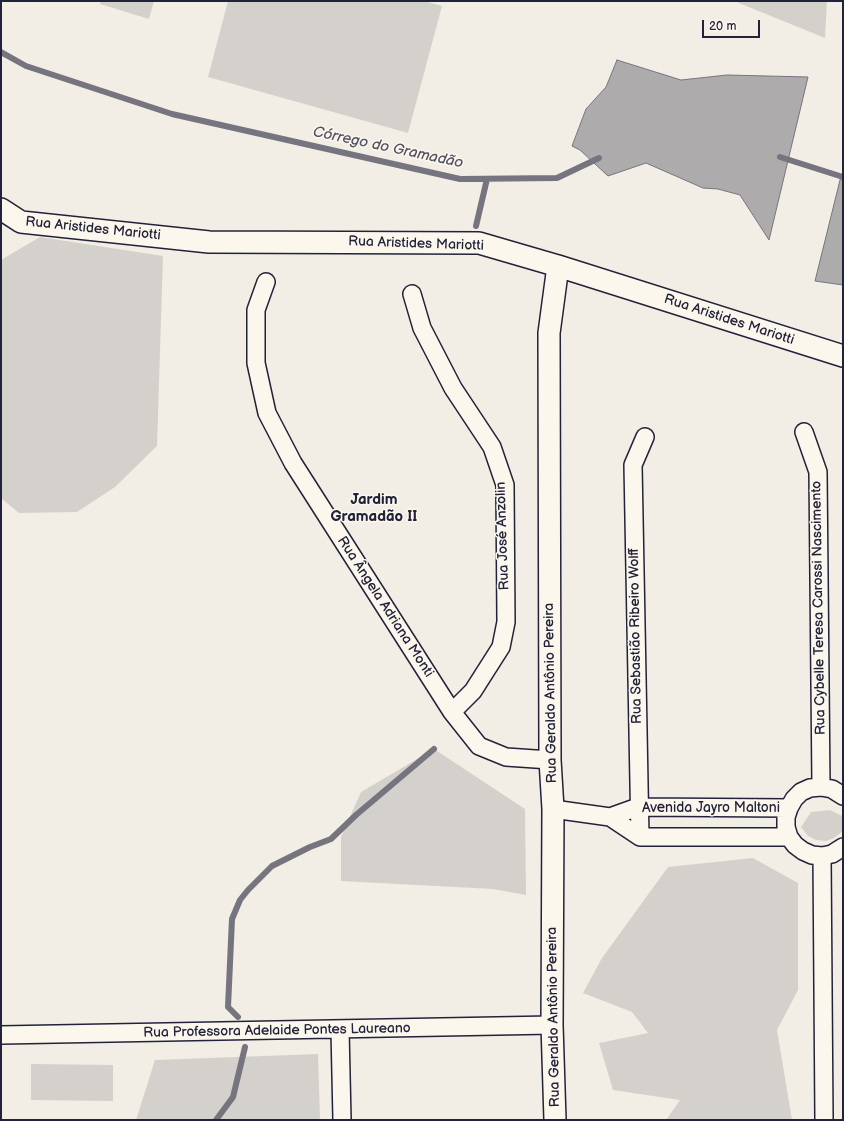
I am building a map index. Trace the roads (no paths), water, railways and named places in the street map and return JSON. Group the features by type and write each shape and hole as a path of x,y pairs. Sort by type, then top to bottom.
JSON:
{"street":[{"name":"Rua Aristides Mariotti","path":"1,209 21,222 209,242 479,243 558,266 843,356"},
{"name":"Rua Geraldo Antônio Pereira","path":"554,1120 552,1025 553,809 550,760 549,333 558,266"},
{"name":"Rua Ângela Adriana Monti","path":"266,282 256,310 256,363 267,414 293,463 452,712 479,746 506,757 550,760"},
{"name":"Rua José Anzolin","path":"412,294 422,328 453,388 492,447 505,485 506,622 501,647 473,691 452,712"},
{"name":"Rua Cybelle Teresa Carossi Nascimento","path":"804,432 818,472 821,787"},
{"name":"Rua Sebastião Ribeiro Wolff","path":"640,837 638,807 633,465 645,438"},
{"path":"843,796 832,789 821,787 810,788 801,792 794,799 789,808 786,822 789,837 795,845 812,855 822,856 832,854 843,847"},
{"name":"Avenida Jayro Maltoni","path":"553,809 610,816 638,807 789,808"},
{"name":"Avenida Jayro Maltoni","path":"610,816 640,837 789,837"},
{"path":"822,856 824,1120"},
{"name":"Rua Professora Adelaide Pontes Laureano","path":"1,1035 552,1025"},
{"path":"340,1030 342,1120"}],"waterway":[{"name":"Córrego do Gramadão","path":"1,52 26,66 172,114 460,179 557,178 599,158"},
{"name":"Córrego do Gramadão","path":"780,157 843,177"},
{"path":"476,226 487,179"},
{"path":"238,1017 228,1007 232,919 240,900 272,866 310,847 331,839 356,815 434,749"},
{"path":"216,1120 233,1097 245,1047"}],"district":[{"name":"Jardim Gramadão II","path":"374,508"}]}
